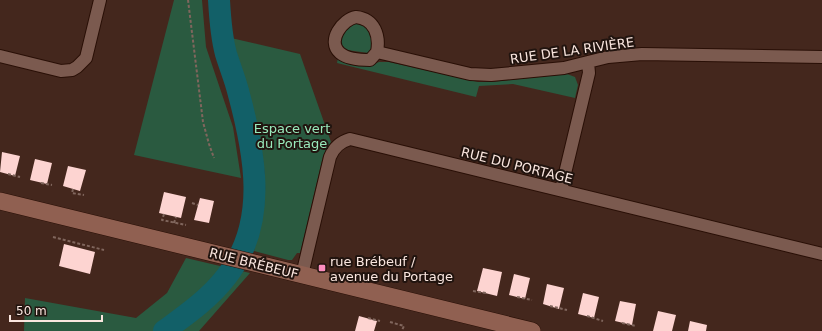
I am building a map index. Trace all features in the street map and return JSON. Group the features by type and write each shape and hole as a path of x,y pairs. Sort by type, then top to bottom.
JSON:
{"street":[{"path":"0,56 61,71 72,70 86,58 100,0"},
{"name":"RUE DE LA RIVIÈRE","path":"377,52 482,75 564,68 608,57 642,54 822,57"},
{"path":"561,190 589,73 588,62"},
{"name":"RUE DU PORTAGE","path":"302,274 330,157 333,150 343,141 350,139 822,254"},
{"name":"RUE BRÉBEUF","path":"0,201 532,331"}],"path":[{"path":"188,0 203,122 214,158"},
{"path":"8,174 20,177"},
{"path":"41,183 52,185"},
{"path":"73,189 72,193 84,195"},
{"path":"192,203 198,205"},
{"path":"164,214 162,220 186,225"},
{"path":"174,223 176,217"},
{"path":"53,237 104,250"},
{"path":"71,246 72,242"},
{"path":"86,250 87,246"},
{"path":"473,290 486,293"},
{"path":"517,297 532,300"},
{"path":"550,306 567,310"},
{"path":"586,316 603,321"},
{"path":"368,318 380,321"},
{"path":"390,322 404,326 402,330"},
{"path":"622,323 636,326"}],"green space":[{"path":"174,0 202,0 206,47 233,127 241,178 134,155"},
{"path":"354,23 361,23 371,31 373,48 368,53 347,50 342,46 342,39 346,30"},
{"name":"Espace vert du Portage","path":"231,38 300,54 331,142 323,156 300,253 297,253 292,260 254,251 264,206 264,164 255,121"},
{"path":"338,58 370,66 379,62 389,62 478,82 492,82 567,74 575,77 578,85 575,98 513,84 479,86 476,97 337,63"},
{"path":"186,258 250,273 199,331 24,331 25,298 136,318 167,293"}],"building":[{"path":"2,152 20,156 15,176 0,172"},
{"path":"35,159 52,163 47,184 30,180"},
{"path":"68,166 86,170 80,191 63,186"},
{"path":"164,192 186,197 181,218 159,213"},
{"path":"200,198 214,201 209,223 194,220"},
{"path":"64,244 95,252 90,274 59,266"},
{"path":"483,268 502,272 497,296 477,291"},
{"path":"514,274 530,278 525,299 509,295"},
{"path":"547,284 564,288 559,309 543,304"},
{"path":"583,293 599,297 594,318 578,314"},
{"path":"620,301 636,304 632,325 615,321"},
{"path":"658,311 676,315 672,331 653,331"},
{"path":"359,316 377,321 374,331 355,331"},
{"path":"690,321 707,325 706,331 688,331"}],"waterway":[{"path":"164,331 205,300 226,277 240,256 248,234 253,211 253,163 237,86 224,47 219,0"}],"place":[{"name":"rue Brébeuf / avenue du Portage","path":"322,268"}]}
